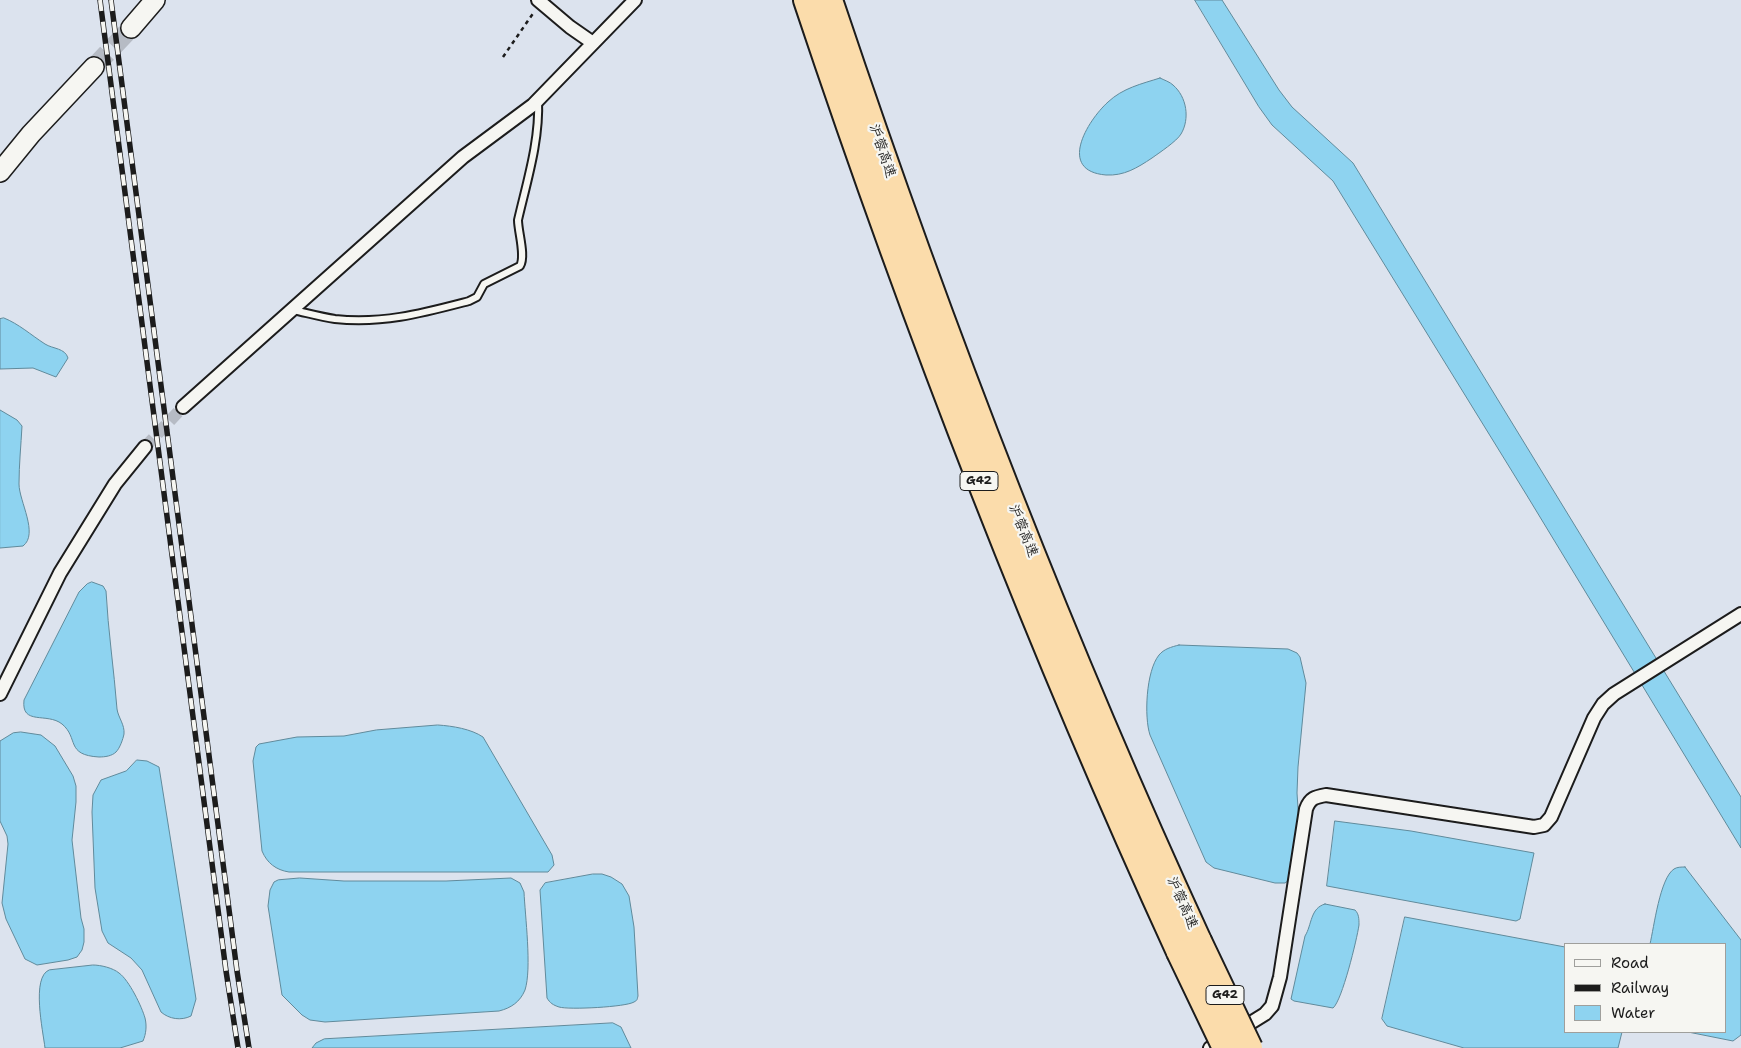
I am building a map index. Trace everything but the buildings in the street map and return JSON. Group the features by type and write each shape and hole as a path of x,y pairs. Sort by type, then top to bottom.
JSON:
{"highway":[{"name":"沪蓉高速","path":"806,0 901,274 1048,654 1129,840 1250,1048"},
{"name":"沪蓉高速","path":"830,0 922,266 1016,513 1189,946 1225,1048"}],"main road":[{"path":"131,28 155,0"},
{"path":"0,172 31,134 94,67"}],"street":[{"path":"183,407 463,157 533,105 635,0"},
{"path":"539,1 593,43"},
{"path":"0,694 60,573 116,484 145,447"},
{"path":"1210,1048 1265,1014 1272,1006 1280,977 1306,809 1311,800 1315,797 1326,795 1534,827 1544,825 1551,817 1594,718 1603,704 1614,694 1741,614"}],"lane":[{"path":"292,310 345,320 383,320 407,317 469,301 477,297 484,284 520,266 523,261 518,220 537,134 539,118 538,99"}],"path":[{"path":"503,57 539,1"}],"water":[{"path":"1195,0 1222,0 1279,90 1292,107 1353,163 1741,797 1741,848 1333,181 1272,125 1259,107"},
{"path":"1160,78 1169,82 1178,90 1186,108 1186,122 1176,140 1146,162 1130,171 1119,174 1106,175 1091,171 1083,165 1080,155 1081,144 1085,132 1100,110 1120,93"},
{"path":"4,318 20,326 45,344 64,352 68,358 56,377 33,368 0,369 0,319"},
{"path":"0,410 17,420 22,426 19,484 29,526 29,534 23,546 0,548"},
{"path":"92,582 103,586 106,591 117,709 124,731 122,741 116,752 101,757 88,756 81,753 62,724 49,719 31,716 24,708 24,700 79,592"},
{"path":"1179,645 1288,649 1297,653 1300,657 1306,683 1298,767 1299,823 1292,878 1285,883 1275,883 1214,868 1206,862 1148,727 1147,694 1151,672 1163,651"},
{"path":"438,725 462,728 483,737 552,855 554,865 548,872 289,872 276,868 266,859 262,851 253,761 256,747 259,744 297,737 344,736 376,730"},
{"path":"21,732 41,735 55,746 73,776 76,786 72,840 81,918 84,929 84,942 82,950 77,957 37,965 25,959 6,919 2,903 8,844 7,836 0,821 0,741 13,733"},
{"path":"137,760 147,761 159,767 196,999 191,1016 179,1019 171,1018 161,1012 142,970 131,958 108,943 102,931 95,888 93,795 101,780 126,771"},
{"path":"1335,821 1411,831 1534,853 1520,919 1516,921 1327,886"},
{"path":"1678,867 1685,867 1741,940 1741,1035 1733,1041 1693,1033 1726,1033 1726,943 1650,943 1661,892 1669,874"},
{"path":"593,874 611,877 622,884 629,896 634,927 638,996 635,1001 629,1004 609,1007 559,1007 552,1004 547,998 540,890 545,883"},
{"path":"300,878 344,881 446,881 511,878 520,883 524,892 528,969 525,990 521,998 515,1004 499,1011 325,1022 310,1020 302,1015 282,995 268,906 270,890 274,882"},
{"path":"1325,904 1355,910 1359,919 1358,932 1349,969 1341,994 1333,1008 1291,999 1305,936 1314,913 1320,906"},
{"path":"1405,917 1564,947 1564,1033 1622,1033 1618,1048 1464,1048 1387,1026 1382,1019"},
{"path":"93,965 107,967 116,971 123,976 131,987 145,1018 146,1030 143,1041 120,1048 45,1048 39,993 44,975 49,970"},
{"path":"613,1023 621,1027 631,1048 312,1048 316,1043 324,1039"}],"tunnel":[{"path":"94,67 131,28"},
{"path":"145,447 183,407"}],"railway":[{"path":"100,0 226,971 238,1048"},
{"path":"111,0 237,971 249,1048"}]}
